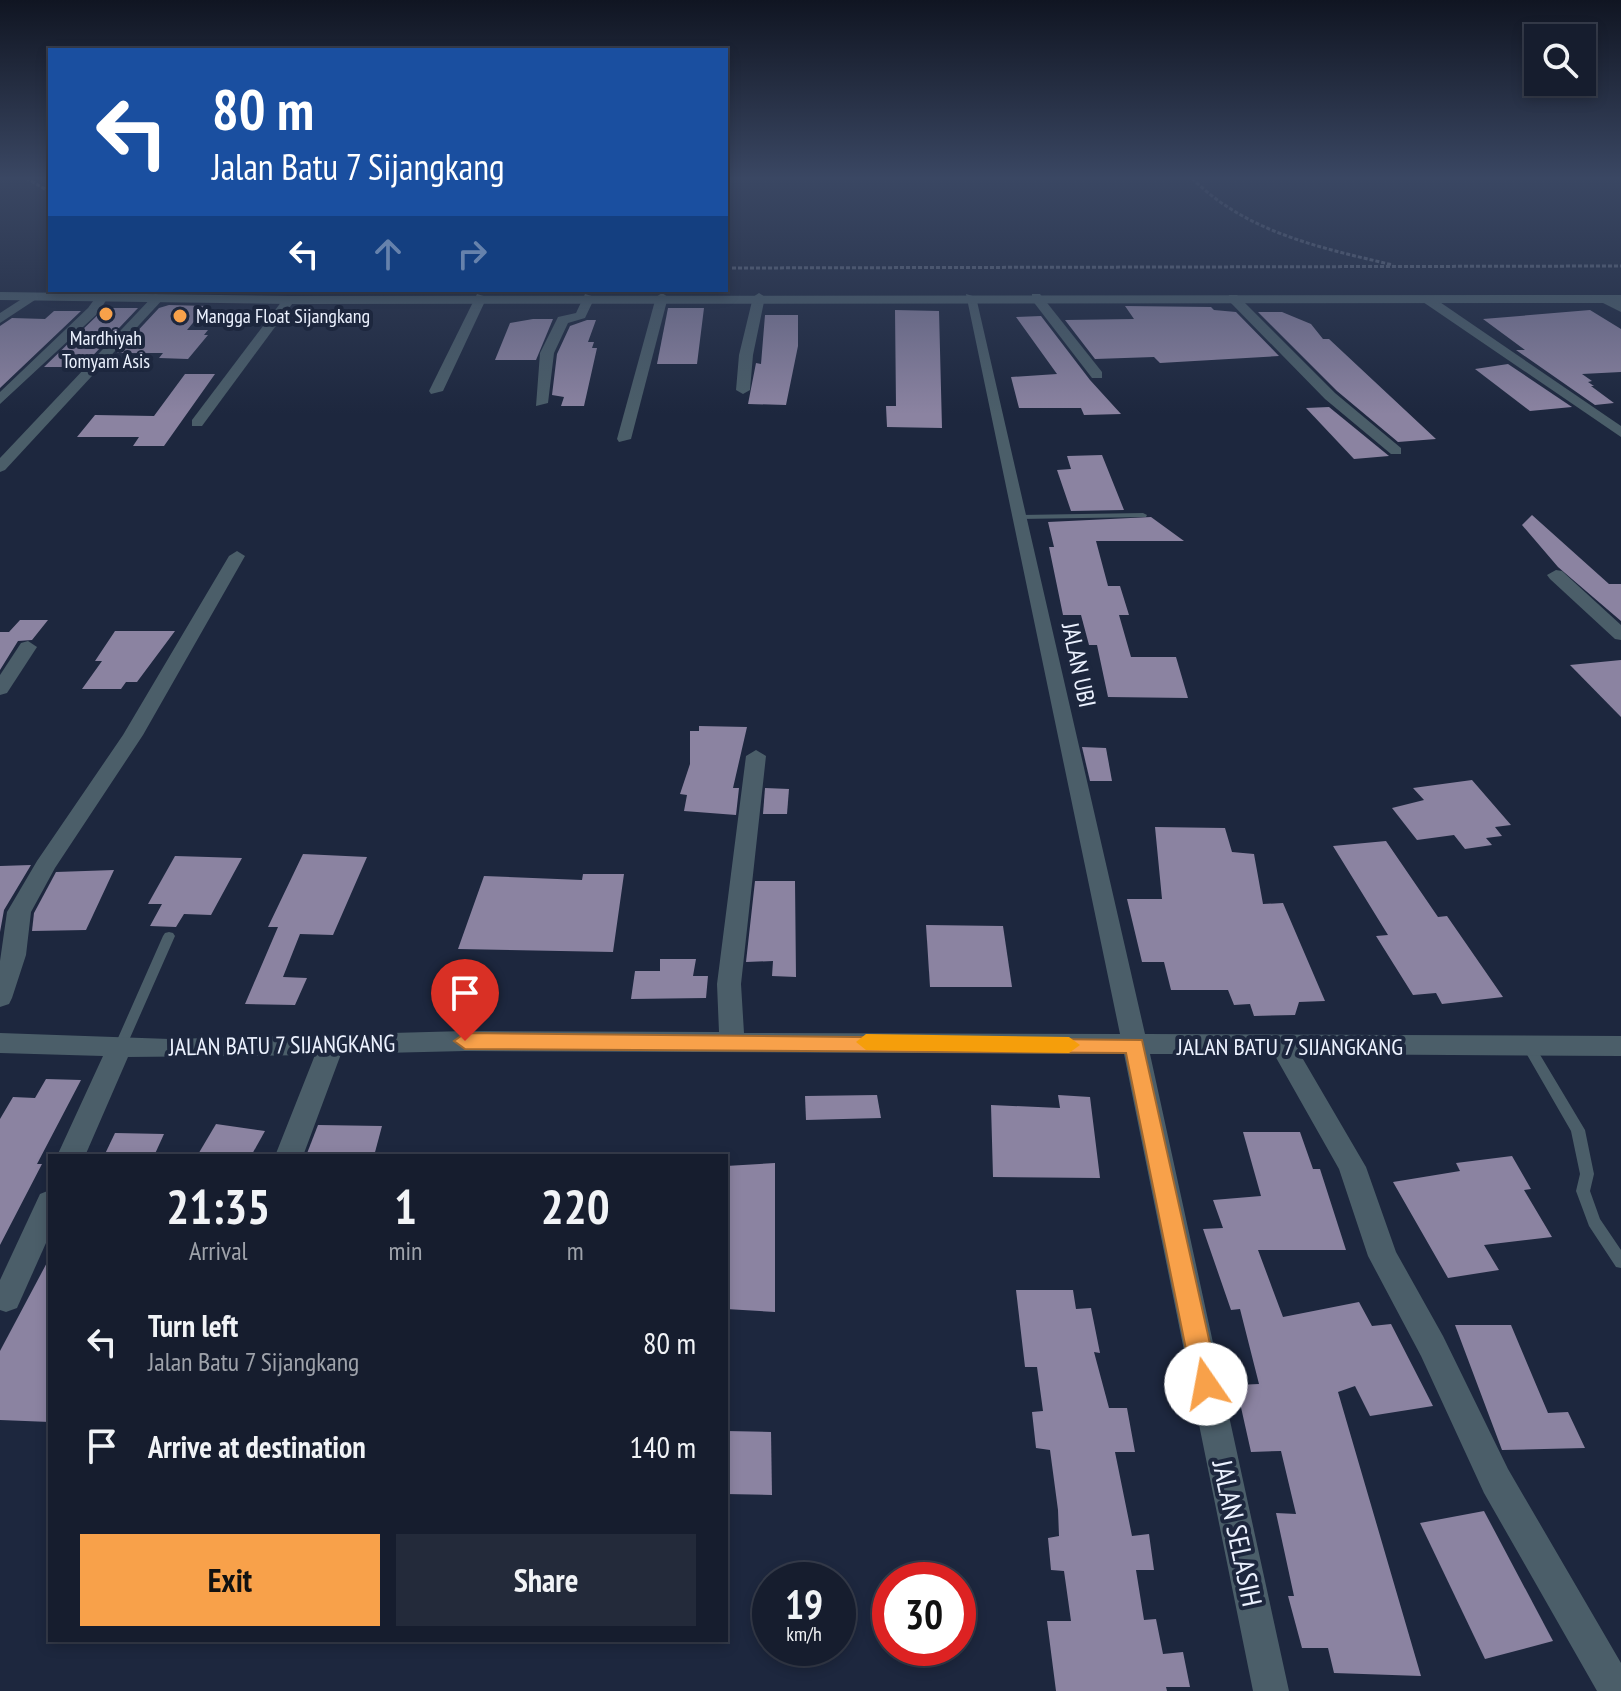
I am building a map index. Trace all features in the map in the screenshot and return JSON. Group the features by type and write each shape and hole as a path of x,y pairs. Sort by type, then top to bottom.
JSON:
{"street":[{"path":"0,296 289,300 481,297 1621,299"},
{"path":"0,319 35,296"},
{"path":"0,400 93,311 103,296"},
{"path":"0,467 159,297"},
{"path":"436,391 481,297"},
{"path":"541,403 547,353 563,320 581,315 589,297"},
{"path":"624,439 662,297"},
{"path":"743,390 746,355 759,297"},
{"name":"JALAN UBI","path":"970,297 1135,1045"},
{"path":"1036,297 1097,375"},
{"path":"1233,298 1330,396 1396,451"},
{"path":"1427,299 1621,433"},
{"path":"1605,299 1621,308"},
{"path":"197,423 289,300"},
{"path":"0,998 14,955 19,912 45,866 133,735 237,556"},
{"path":"1556,575 1621,635"},
{"path":"0,689 28,647"},
{"path":"732,1041 729,984 756,756"},
{"name":"JALAN BATU 7 SIJANGKANG","path":"0,1043 120,1047 732,1041 1621,1046"},
{"path":"290,1154 332,1045"},
{"name":"JALAN SELASIH","path":"1135,1045 1271,1691"},
{"path":"1282,1046 1352,1167 1383,1256 1496,1481 1617,1691"},
{"path":"72,1154 120,1047"},
{"path":"6,1299 48,1206"}],"lane":[{"path":"1020,517 1143,515"},
{"path":"120,1047 169,936"},
{"path":"1528,1046 1578,1130 1587,1174 1583,1191 1594,1222 1619,1258"}],"path":[{"path":"1336,267 1349,257"},
{"path":"1359,257 1402,267"},
{"path":"728,268 1621,266"}],"building":[{"path":"169,305 207,306 187,330 208,330 204,335 208,335 188,359 159,358 163,353 117,353 159,308"},
{"path":"1125,306 1211,307 1236,312 1279,356 1160,363 1154,357 1095,359 1065,320 1134,319"},
{"path":"105,308 138,308 82,367 44,367"},
{"path":"668,308 704,308 697,364 657,364"},
{"path":"895,310 939,311 942,428 887,427 886,406 896,406"},
{"path":"1590,310 1621,329 1621,372 1582,374 1592,381 1588,382 1594,386 1591,386 1614,403 1595,405 1516,350 1525,350 1483,319"},
{"path":"54,311 81,311 0,388 0,326 12,318 45,319"},
{"path":"1258,312 1282,312 1311,324 1323,339 1329,339 1436,439 1398,442 1337,391"},
{"path":"765,315 798,315 798,346 786,405 748,404 756,363 761,364"},
{"path":"1041,316 1090,380 1121,414 1084,415 1081,408 1019,408 1011,377 1057,374 1016,317"},
{"path":"553,319 536,360 495,360 510,323"},
{"path":"596,320 588,342 594,342 592,348 597,348 584,406 561,406 564,397 552,395 557,354 570,326"},
{"path":"1508,364 1572,407 1530,411 1475,369"},
{"path":"185,374 215,374 164,446 133,446 139,437 77,437 95,415 154,416"},
{"path":"1329,407 1389,456 1354,459 1306,408"},
{"path":"1102,455 1124,510 1071,511 1057,470 1071,469 1067,456"},
{"path":"1532,515 1609,584 1621,584 1621,621 1558,567 1522,525"},
{"path":"1151,517 1184,541 1096,541 1108,586 1120,586 1129,615 1119,615 1131,657 1176,657 1188,698 1108,697 1097,645 1089,645 1081,615 1063,615 1049,547 1054,547 1048,522"},
{"path":"20,620 48,620 32,640 18,641 0,670 0,632 9,632"},
{"path":"115,631 175,631 137,682 126,682 121,689 82,689 102,661 95,661"},
{"path":"1621,660 1621,717 1570,665"},
{"path":"699,726 747,727 733,788 739,788 736,815 684,811 687,795 680,794 690,764 690,731 699,731"},
{"path":"1082,747 1106,748 1112,781 1090,781"},
{"path":"1472,780 1511,825 1495,827 1502,836 1486,838 1492,845 1465,849 1454,835 1417,840 1392,808 1424,800 1413,788"},
{"path":"765,788 789,789 787,814 763,814"},
{"path":"1155,827 1225,828 1232,852 1254,854 1263,904 1283,903 1325,1001 1299,1002 1295,1015 1254,1016 1250,1004 1234,1005 1228,990 1171,990 1164,962 1142,962 1127,899 1162,899"},
{"path":"1386,841 1438,917 1447,916 1503,997 1442,1004 1436,993 1413,995 1376,936 1388,935 1333,846"},
{"path":"303,854 367,857 333,935 300,934 283,977 307,978 295,1005 245,1004 278,927 268,927"},
{"path":"175,856 242,858 211,915 184,914 176,927 150,926 162,904 148,904"},
{"path":"31,865 4,910 0,932 0,866"},
{"path":"114,870 86,930 32,931 34,913 56,872"},
{"path":"583,874 624,874 613,952 458,949 484,876 582,880"},
{"path":"755,881 795,881 796,977 772,976 773,961 746,962"},
{"path":"926,925 1003,926 1012,987 930,987"},
{"path":"660,959 696,959 693,976 708,976 706,998 631,999 635,971 660,971"},
{"path":"46,1079 81,1080 37,1164 42,1164 0,1245 0,1119 13,1097 35,1098"},
{"path":"877,1095 881,1118 806,1120 805,1096"},
{"path":"1058,1095 1090,1097 1100,1178 993,1177 991,1105 1060,1108"},
{"path":"216,1124 265,1131 252,1154 198,1154"},
{"path":"318,1125 382,1126 375,1154 307,1154"},
{"path":"1243,1132 1300,1132 1313,1169 1320,1169 1346,1250 1258,1250 1283,1317 1359,1302 1372,1326 1391,1324 1433,1406 1370,1416 1355,1386 1338,1392 1421,1676 1334,1673 1328,1648 1302,1648 1288,1596 1294,1596 1276,1513 1296,1514 1281,1451 1251,1452 1236,1385 1259,1384 1240,1309 1231,1310 1203,1229 1223,1228 1213,1200 1261,1196"},
{"path":"115,1133 164,1134 155,1154 105,1154"},
{"path":"1512,1156 1531,1189 1524,1190 1552,1237 1484,1245 1499,1270 1448,1278 1393,1182 1460,1171 1456,1163"},
{"path":"775,1163 775,1312 728,1309 728,1166"},
{"path":"48,1261 48,1422 0,1420 0,1351"},
{"path":"1016,1290 1073,1290 1076,1309 1091,1308 1100,1353 1094,1352 1109,1408 1127,1408 1135,1452 1115,1452 1132,1536 1149,1534 1154,1570 1136,1570 1144,1620 1156,1619 1163,1654 1183,1652 1190,1687 1166,1687 1167,1691 1056,1691 1047,1621 1071,1621 1064,1571 1051,1570 1048,1538 1059,1536 1058,1510 1050,1450 1036,1448 1032,1412 1043,1411 1037,1367 1025,1367"},
{"path":"1455,1325 1511,1325 1548,1413 1568,1412 1585,1448 1502,1450"},
{"path":"728,1431 771,1432 772,1495 728,1494"},
{"path":"1484,1511 1553,1641 1485,1659 1420,1523"}],"slow traffic":[{"path":"866,1042 1069,1045"}],"place":[{"name":"Mardhiyah Tomyam Asis","path":"106,314"},
{"name":"Mangga Float Sijangkang","path":"180,316"}],"route":[{"path":"465,1041 1135,1045 1206,1384"}]}
